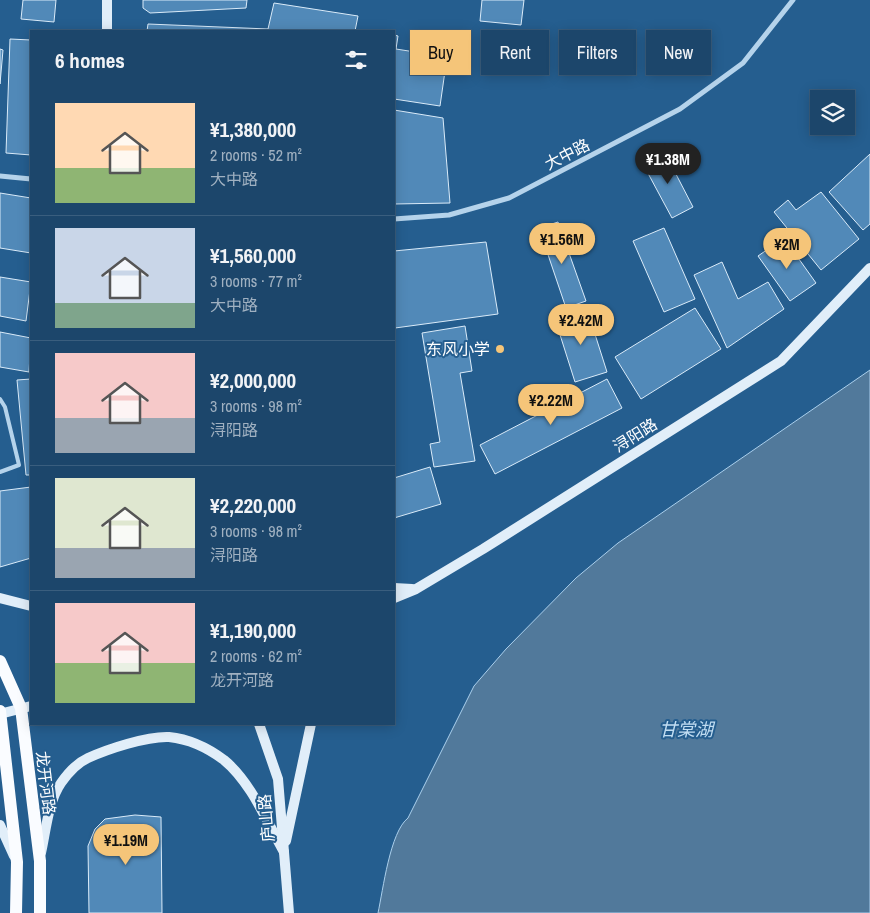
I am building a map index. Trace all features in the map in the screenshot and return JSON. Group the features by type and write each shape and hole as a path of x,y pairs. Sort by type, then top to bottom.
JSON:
{"main road":[{"path":"107,0 107,30"},
{"name":"浔阳路","path":"395,598 416,589 781,361 870,268"},
{"path":"395,588 416,589"},
{"path":"395,603 416,589"},
{"path":"0,598 30,606"},
{"name":"龙开河路","path":"0,661 26,707 40,861 40,913"},
{"path":"16,913 17,862 0,713 26,707"},
{"name":"庐山路","path":"259,725 278,779 289,913"},
{"path":"284,852 311,725"},
{"path":"40,861 53,804 60,785 73,768 97,755 142,740 167,737 189,741 208,749 225,762 249,792 284,852"},
{"path":"0,825 17,862"}],"street":[{"name":"大中路","path":"395,219 449,215 509,198 680,109 743,63 793,0"},
{"path":"0,176 30,179"}],"lane":[{"path":"0,399 5,407 19,465 0,472"}],"water":[{"name":"甘棠湖","path":"870,370 870,913 378,913 388,862 396,836 408,818 474,686 506,649 576,578 618,543"}],"building":[{"path":"23,0 56,0 54,22 21,19"},
{"path":"143,0 247,0 246,8 150,13 143,8"},
{"path":"482,0 524,0 521,25 480,21"},
{"path":"274,3 358,16 355,30 147,30 148,24 268,29"},
{"path":"395,35 398,36 396,49 410,51 410,75 444,75 440,106 395,99"},
{"path":"10,39 30,40 30,155 6,153"},
{"path":"0,49 3,50 0,84"},
{"path":"395,110 443,118 450,203 395,204"},
{"path":"665,153 693,207 672,218 643,164"},
{"path":"870,154 870,224 863,230 829,192"},
{"path":"821,192 859,239 821,270 774,212 788,200 796,210"},
{"path":"0,193 30,198 30,253 0,248"},
{"path":"558,222 586,301 566,308 539,228"},
{"path":"664,228 695,299 664,312 633,241"},
{"path":"784,238 816,283 790,301 758,256"},
{"path":"486,242 498,314 395,328 395,251"},
{"path":"722,262 738,299 768,282 784,309 727,348 694,275"},
{"path":"0,277 30,282 26,321 0,316"},
{"path":"695,308 721,349 641,399 615,357"},
{"path":"587,309 607,372 575,382 555,319"},
{"path":"465,326 472,371 460,373 475,461 434,467 430,444 440,442 422,333"},
{"path":"0,332 30,338 29,372 0,367"},
{"path":"30,379 30,475 26,475 17,380"},
{"path":"607,379 622,408 495,474 480,445"},
{"path":"430,467 441,504 395,518 395,478"},
{"path":"30,487 30,558 0,567 0,491"},
{"path":"135,815 161,817 162,913 89,913 88,846 95,829 105,819"}],"place":[{"name":"东风小学","path":"500,349"}]}
